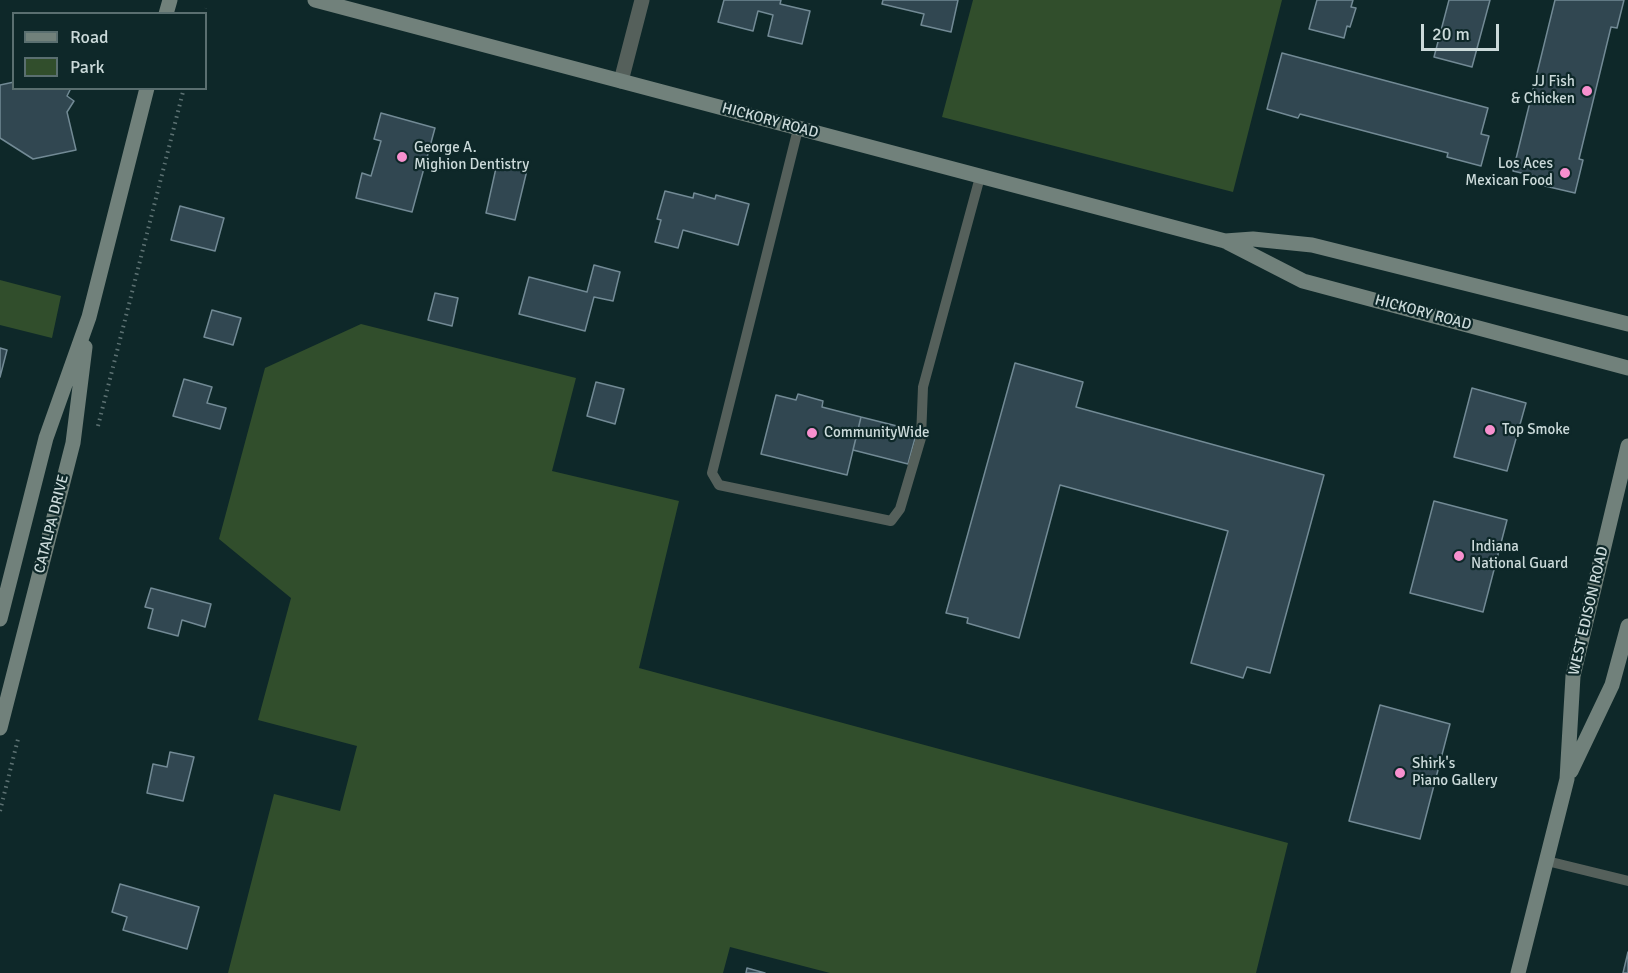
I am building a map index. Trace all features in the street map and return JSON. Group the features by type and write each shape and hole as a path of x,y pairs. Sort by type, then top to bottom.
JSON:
{"street":[{"name":"HICKORY ROAD","path":"315,0 1225,241 1303,281 1628,368"},
{"path":"621,81 642,0"},
{"name":"CATALPA DRIVE","path":"0,619 46,438 89,317 146,90"},
{"name":"HICKORY ROAD","path":"1225,241 1254,239 1312,245 1628,324"},
{"name":"CATALPA DRIVE","path":"0,728 73,442 89,317"},
{"name":"WEST EDISON ROAD","path":"1518,973 1567,779 1573,676 1628,446"},
{"name":"WEST EDISON ROAD","path":"1567,779 1612,685 1628,626"}],"lane":[{"path":"798,129 712,473 719,484 891,521 900,509 921,438 923,387 980,177"},
{"path":"1547,861 1628,881"}],"green space":[{"path":"973,0 1282,0 1233,192 942,117"},
{"path":"0,280 61,296 52,338 0,325"},
{"path":"361,324 576,378 552,471 679,501 639,668 1288,843 1256,973 830,973 730,947 723,973 228,973 274,794 340,811 357,746 258,720 291,598 219,539 265,368"}],"building":[{"path":"724,0 781,0 780,4 810,11 802,44 768,36 773,15 758,11 753,31 718,22"},
{"path":"883,0 958,0 951,32 921,25 924,14 882,4"},
{"path":"1317,0 1353,0 1351,7 1356,8 1344,38 1309,29"},
{"path":"1449,0 1490,0 1472,67 1434,57"},
{"path":"1555,0 1624,0 1617,28 1611,27 1579,159 1583,160 1575,193 1545,186 1547,179 1513,171"},
{"path":"1282,53 1488,108 1481,134 1489,136 1481,166 1447,157 1448,153 1300,114 1298,118 1267,109"},
{"path":"12,82 12,90 70,90 67,96 74,101 67,112 76,150 33,159 0,138 0,85"},
{"name":"George A. Mighion Dentistry","path":"381,113 435,128 412,212 356,198 362,173 371,176 381,141 374,139"},
{"path":"498,159 528,166 515,220 486,213"},
{"path":"665,191 693,198 694,193 715,199 716,195 749,204 738,245 683,230 678,248 655,242 661,220 657,219"},
{"path":"180,206 224,218 215,251 171,240"},
{"path":"594,265 620,272 613,301 594,297 585,331 519,314 529,277 587,292"},
{"path":"435,293 458,298 452,326 428,320"},
{"path":"212,310 241,318 233,345 204,337"},
{"path":"0,348 7,350 0,377"},
{"path":"1015,363 1083,382 1076,407 1324,475 1270,673 1247,667 1243,678 1191,663 1228,531 1060,485 1019,638 967,623 968,618 946,613"},
{"path":"184,379 212,387 207,403 226,408 220,429 173,416"},
{"path":"596,382 624,389 615,424 587,416"},
{"name":"Top Smoke","path":"1472,388 1526,403 1507,471 1454,457"},
{"name":"CommunityWide","path":"798,394 823,401 822,407 861,417 847,475 761,454 776,395 796,400"},
{"path":"861,417 917,431 908,464 853,450"},
{"name":"Indiana National Guard","path":"1434,501 1507,520 1483,612 1410,593"},
{"path":"151,588 211,604 205,627 182,620 178,636 148,628 153,609 145,607"},
{"name":"Shirk's Piano Gallery","path":"1380,705 1450,724 1420,839 1349,821"},
{"path":"170,752 194,757 183,801 147,793 153,764 167,767"},
{"path":"120,884 199,907 187,949 123,930 127,917 112,912"},
{"path":"1628,952 1628,973 1623,973"},
{"path":"747,968 765,973 746,973"}],"place":[{"name":"JJ Fish & Chicken","path":"1587,91"},
{"name":"George A. Mighion Dentistry","path":"402,157"},
{"name":"Los Aces Mexican Food","path":"1565,173"},
{"name":"Top Smoke","path":"1490,430"},
{"name":"CommunityWide","path":"812,433"},
{"name":"Indiana National Guard","path":"1459,556"},
{"name":"Shirk's Piano Gallery","path":"1400,773"}]}
